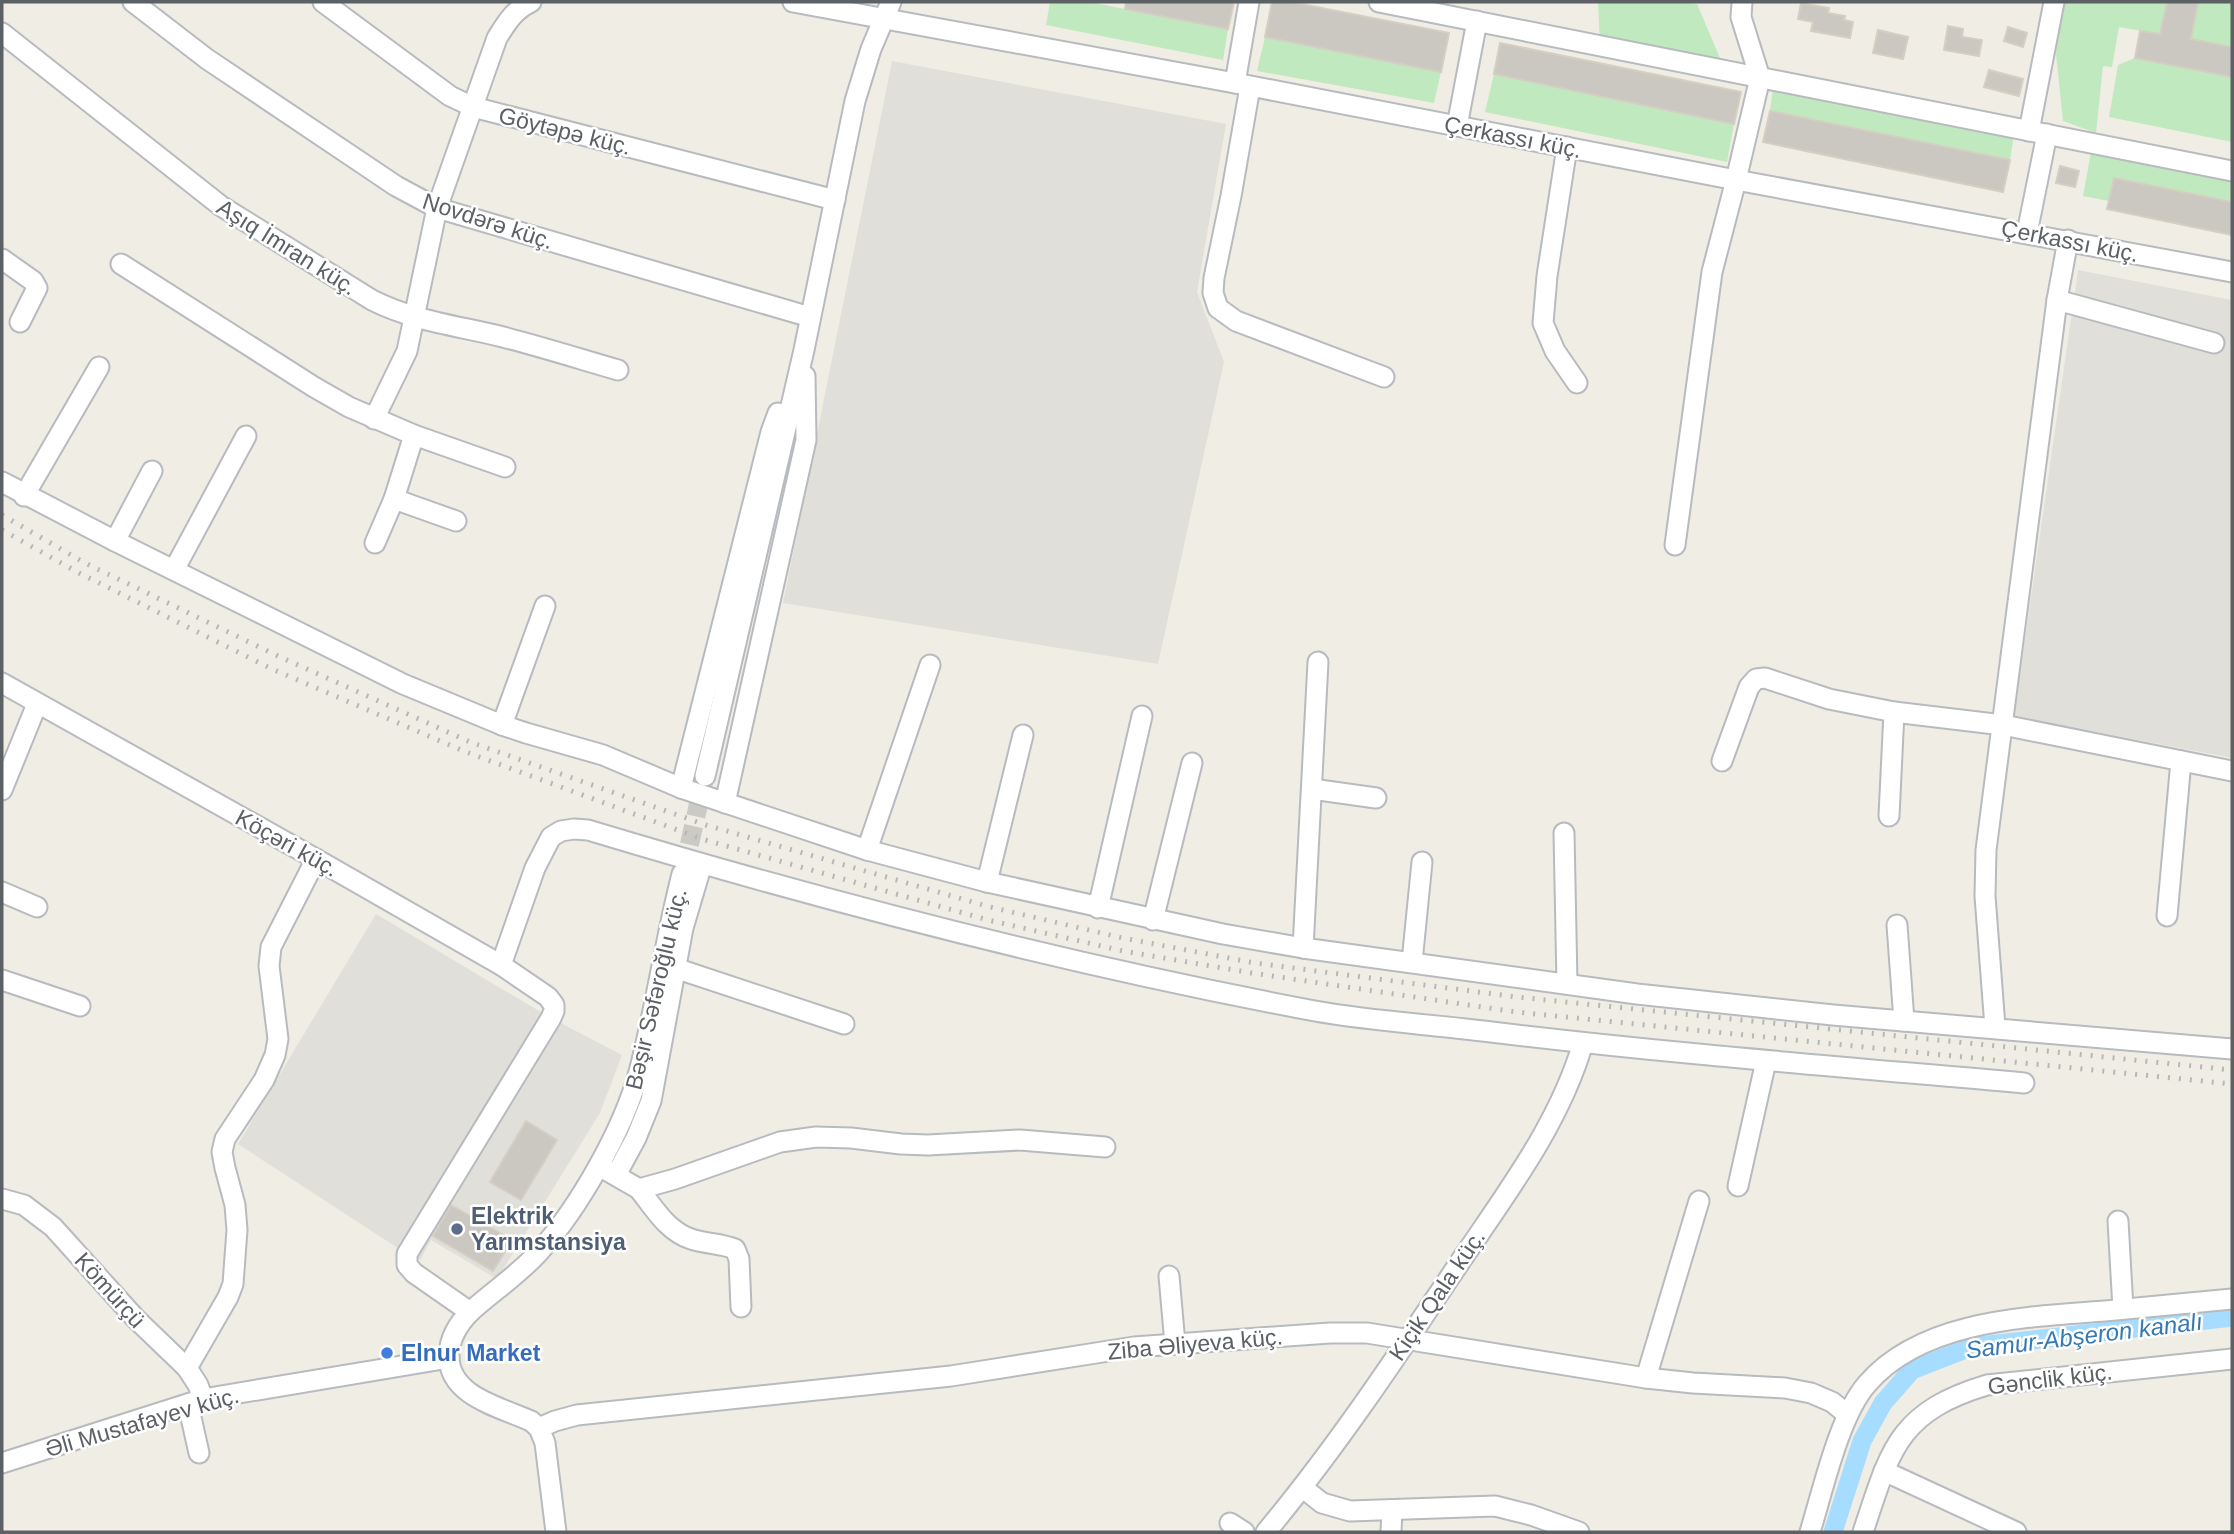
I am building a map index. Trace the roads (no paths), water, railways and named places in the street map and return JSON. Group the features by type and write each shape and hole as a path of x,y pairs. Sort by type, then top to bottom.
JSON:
{"street":[{"name":"Novdərə küç.","path":"133,2 207,59 396,186 438,208 810,317"},
{"name":"Göytəpə küç.","path":"323,2 450,96 473,107 835,200"},
{"path":"374,419 407,351 438,208 497,38 509,17 518,8 531,2"},
{"name":"Çerkassı küç.","path":"793,2 886,11 1242,85 2232,272"},
{"path":"1249,2 1231,196 1214,278 1213,293 1218,308 1236,321 1384,377"},
{"path":"1379,2 2232,171"},
{"path":"1675,545 1712,272 1737,180 1760,78 1741,17 1742,2"},
{"path":"2027,233 2054,2"},
{"path":"705,776 804,350 861,76 886,11"},
{"path":"1457,126 1477,21"},
{"name":"Aşıq İmran küç.","path":"2,33 221,206 341,282 393,311 505,337 618,370"},
{"path":"1567,147 1547,276 1544,323 1555,351 1577,383"},
{"path":"1995,1027 1985,896 1986,861 2057,300 2068,240"},
{"path":"2,259 33,281 37,288 20,322"},
{"path":"121,264 314,387 374,419 505,467"},
{"path":"2057,300 2214,343"},
{"path":"681,788 771,432 804,350"},
{"path":"725,803 806,440 804,350"},
{"path":"24,496 99,368"},
{"path":"375,543 394,499 414,435"},
{"path":"174,570 246,436"},
{"path":"115,541 152,471"},
{"path":"2,482 24,496 402,684 502,724 620,761 681,788 725,803 867,850 987,882 1153,920 1303,948 1567,984 1904,1021 2232,1049"},
{"path":"394,499 456,521"},
{"path":"502,724 545,606"},
{"path":"1303,948 1318,663"},
{"path":"867,850 930,665"},
{"path":"1722,761 1749,687 1756,679 1765,678 1829,699 1894,712 2003,725 2232,771"},
{"name":"Köçəri küç.","path":"2,684 501,965 548,997 554,1006 551,1018 407,1254 407,1265 414,1273 470,1312"},
{"path":"2,790 37,705"},
{"path":"1889,816 1894,712"},
{"path":"1098,908 1142,716"},
{"path":"987,882 1023,735"},
{"path":"2167,916 2181,761"},
{"path":"1153,920 1192,763"},
{"path":"1311,789 1376,798"},
{"path":"501,965 535,869 551,837 561,831 588,830 702,864 980,937 1123,971 1319,1012 1583,1043 2024,1083"},
{"path":"1564,833 1567,984"},
{"path":"187,1368 233,1284 237,1230 235,1205 223,1160 225,1139 264,1080 275,1055 278,1039 269,966 271,947 316,859"},
{"path":"1412,962 1422,862"},
{"path":"702,864 683,928 651,1101 636,1138 608,1171 639,1189 667,1226 691,1239 723,1244 735,1249 739,1259 741,1307"},
{"name":"Bəşir Səfəroğlu küç.","path":"449,1358 450,1343 455,1331 470,1312 540,1251 573,1207 608,1171 639,1073 682,874"},
{"path":"2,892 37,907"},
{"path":"1897,925 1904,1021"},
{"path":"675,968 844,1024"},
{"path":"2,980 80,1006"},
{"name":"Kiçik Qala küç.","path":"1266,1532 1303,1488 1407,1341 1541,1138 1575,1070 1583,1043"},
{"path":"1738,1186 1766,1061"},
{"path":"639,1189 780,1143 816,1137 928,1145 1020,1140 1105,1147"},
{"name":"Kömürçü","path":"2,1199 24,1205 53,1227 136,1319 187,1368 198,1385 195,1402 199,1453"},
{"path":"1646,1378 1699,1201"},
{"path":"2118,1221 2123,1309"},
{"path":"1170,1276 1175,1344"},
{"path":"1811,1532 1847,1414 1866,1384 1891,1361 1920,1344 1998,1322 2232,1300"},
{"name":"Ziba Əliyeva küç.","path":"539,1428 577,1415 964,1374 1134,1347 1342,1333 1367,1333 1646,1378 1785,1388 1811,1393 1832,1402 1847,1414"},
{"path":"449,1358 454,1378 463,1389 531,1421 539,1428 545,1443 556,1532"},
{"name":"Əli Mustafayev küç.","path":"2,1463 195,1402 449,1358"},
{"name":"Gənclik küç.","path":"1863,1532 1884,1471 1898,1442 1921,1416 1962,1392 1987,1385 2232,1359"},
{"path":"1884,1471 2016,1532"},
{"path":"1303,1488 1322,1503 1350,1511 1495,1507 1531,1515 1579,1532"},
{"path":"1391,1532 1392,1510"}],"waterway":[{"name":"Samur-Abşeron kanalı","path":"1833,1532 1862,1441 1883,1403 1912,1370 1971,1347 2232,1317"}],"tunnel":[{"path":"683,873 704,780"}],"railway":[{"path":"2,515 85,563 278,656 470,742 706,825 990,907 1123,938 1255,963 1517,997 2232,1070"},
{"path":"2,530 79,573 272,669 466,752 702,839 988,920 1123,951 1516,1012 2232,1084"}],"place":[{"name":"Elektrik Yarımstansiya","path":"457,1229"},
{"name":"Elnur Market","path":"387,1353"}]}
